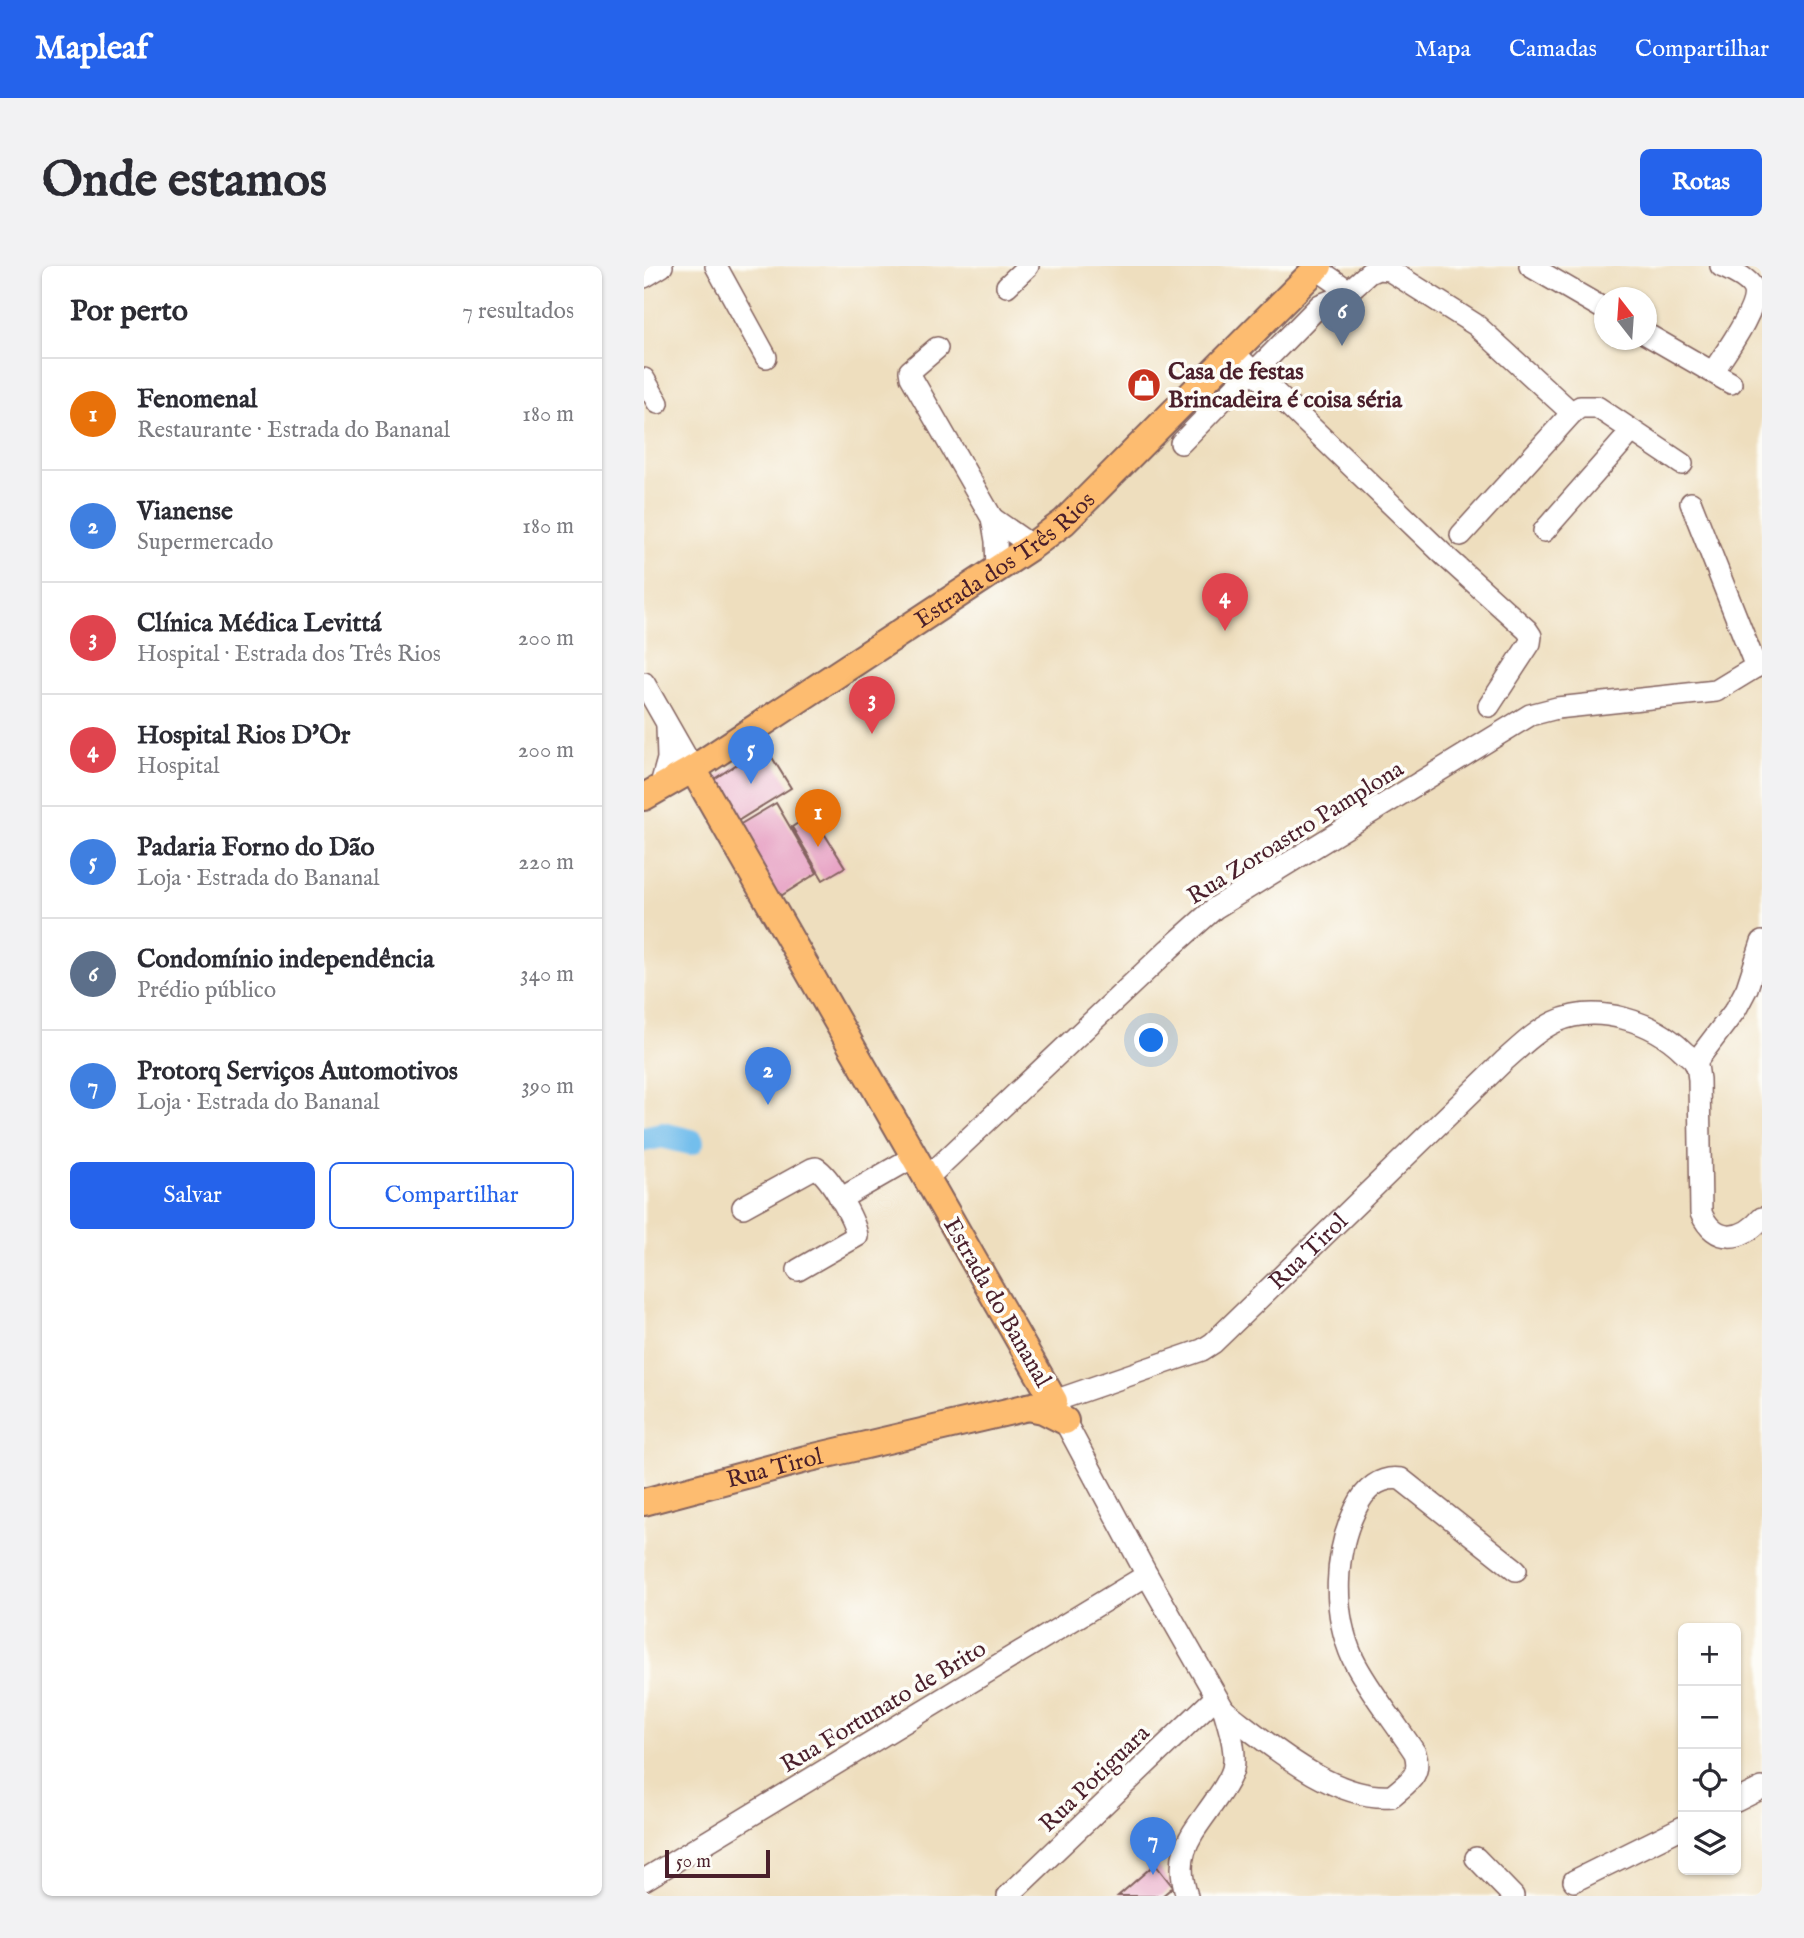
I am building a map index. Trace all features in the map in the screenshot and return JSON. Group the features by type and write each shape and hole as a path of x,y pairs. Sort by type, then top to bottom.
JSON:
{"main road":[{"name":"Estrada dos Três Rios","path":"652,793 1032,546 1064,522 1249,363 1318,267"},
{"name":"Estrada do Bananal","path":"693,768 1060,1411"},
{"path":"1001,1413 1015,1402 1026,1385 1028,1370 1025,1348"},
{"name":"Rua Tirol","path":"644,1502 806,1459 1028,1407 1060,1411"}],"street":[{"path":"644,277 662,266"},
{"path":"716,266 766,357"},
{"path":"1007,286 1028,266"},
{"path":"1530,266 1594,303"},
{"path":"1657,340 1722,378 1755,298 1753,288 1748,282 1721,266"},
{"path":"1318,267 1349,290"},
{"path":"1181,443 1249,363 1320,305 1343,296 1368,273 1378,269 1390,270 1476,325 1572,413"},
{"path":"937,348 913,368 911,376 992,518 997,569"},
{"path":"1249,363 1445,556 1527,629 1531,636 1530,643 1489,706"},
{"path":"644,379 658,403"},
{"path":"1461,535 1580,407 1597,407 1682,464"},
{"path":"1544,531 1632,431"},
{"path":"1691,503 1759,665"},
{"path":"992,518 1032,546"},
{"name":"Rua Zoroastro Pamplona","path":"840,1199 921,1167 1215,908 1530,715 1557,708 1716,691 1759,665"},
{"name":"Estrada do Bananal","path":"644,683 693,768"},
{"name":"Estrada do Bananal","path":"652,793 667,759 666,721"},
{"path":"1762,942 1747,988 1736,1009 1695,1063 1700,1095 1701,1213 1712,1228 1730,1237 1749,1232 1762,1218"},
{"name":"Rua Tirol","path":"1060,1411 1213,1343 1504,1061 1536,1034 1556,1022 1580,1016 1630,1020 1651,1028 1675,1043 1695,1063"},
{"path":"743,1207 816,1168 823,1172 854,1225 857,1236 798,1270"},
{"name":"Estrada do Bananal","path":"1060,1411 1147,1576 1220,1704 1234,1752 1233,1768 1226,1784 1182,1852 1181,1866 1187,1896"},
{"path":"1220,1704 1263,1740 1325,1781 1364,1796 1392,1796 1417,1773 1419,1763 1355,1662 1342,1627 1338,1590 1341,1549 1348,1524 1360,1499 1372,1485 1388,1477 1401,1479 1516,1570"},
{"name":"Rua Fortunato de Brito","path":"646,1875 1147,1576"},
{"name":"Rua Potiguara","path":"1008,1896 1220,1704"},
{"path":"1741,1798 1762,1788"},
{"path":"1574,1881 1678,1829"},
{"path":"1476,1858 1513,1896"}],"building":[{"path":"765,746 791,788 736,822 711,781"},
{"path":"776,803 817,873 776,899 734,828"},
{"path":"812,814 845,867 823,880 792,827"},
{"path":"1155,1864 1173,1887 1162,1896 1118,1896"}],"waterway":[{"path":"644,1139 662,1135 691,1142"}],"place":[{"name":"Condomínio independência","path":"1342,346"},
{"name":"Casa de festas Brincadeira é coisa séria","path":"1144,385"},
{"name":"Hospital Rios D'Or","path":"1225,631"},
{"name":"Clínica Médica Levittá","path":"872,734"},
{"name":"Padaria Forno do Dão","path":"751,784"},
{"name":"Fenomenal","path":"818,847"},
{"name":"Vianense","path":"768,1105"},
{"name":"Protorq Serviços Automotivos","path":"1153,1875"}]}
